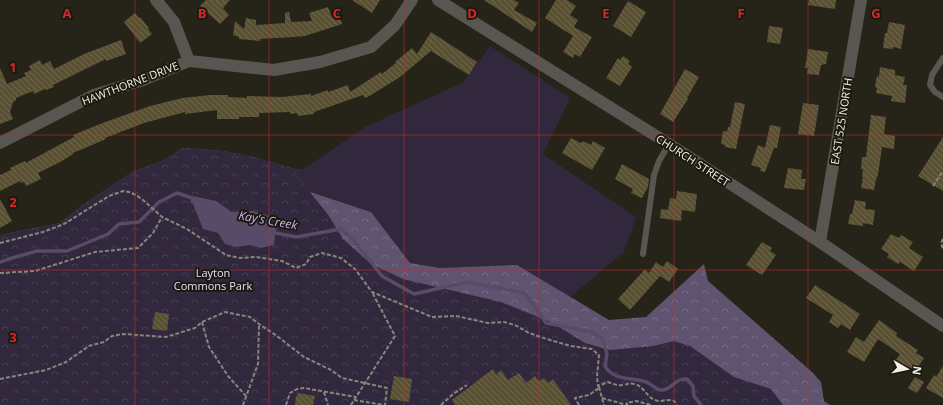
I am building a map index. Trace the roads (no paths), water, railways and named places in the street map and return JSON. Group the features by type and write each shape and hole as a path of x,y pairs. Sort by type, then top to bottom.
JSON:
{"street":[{"path":"156,0 174,22 189,61"},
{"name":"HAWTHORNE DRIVE","path":"0,143 94,95 143,80 189,61 274,70 320,62 371,47 395,25 412,0"},
{"name":"CHURCH STREET","path":"438,0 669,144 820,242 943,326"},
{"name":"EAST 525 NORTH","path":"820,242 861,0"}],"lane":[{"path":"943,58 932,74 930,85 935,92 943,97"},
{"path":"643,254 654,176 659,161 669,144"}],"water":[{"path":"193,196 216,201 232,212 252,211 267,215 276,228 274,245 261,248 250,245 236,247 225,244 218,233 203,229 193,204 190,202"}],"waterway":[{"name":"Kay's Creek","path":"0,262 37,251 67,251 108,234 119,224 139,222 159,202 177,193 192,198 196,201"},
{"name":"Kay's Creek","path":"271,232 296,237 341,229 354,241 382,276 414,294 467,282 525,293 546,323 592,332 603,340 607,354 605,366 608,371 623,378 641,380 660,390 667,389 682,379 687,379 693,386 694,396 701,405"}],"park label":[{"name":"Layton Commons Park","path":"213,278"}]}
